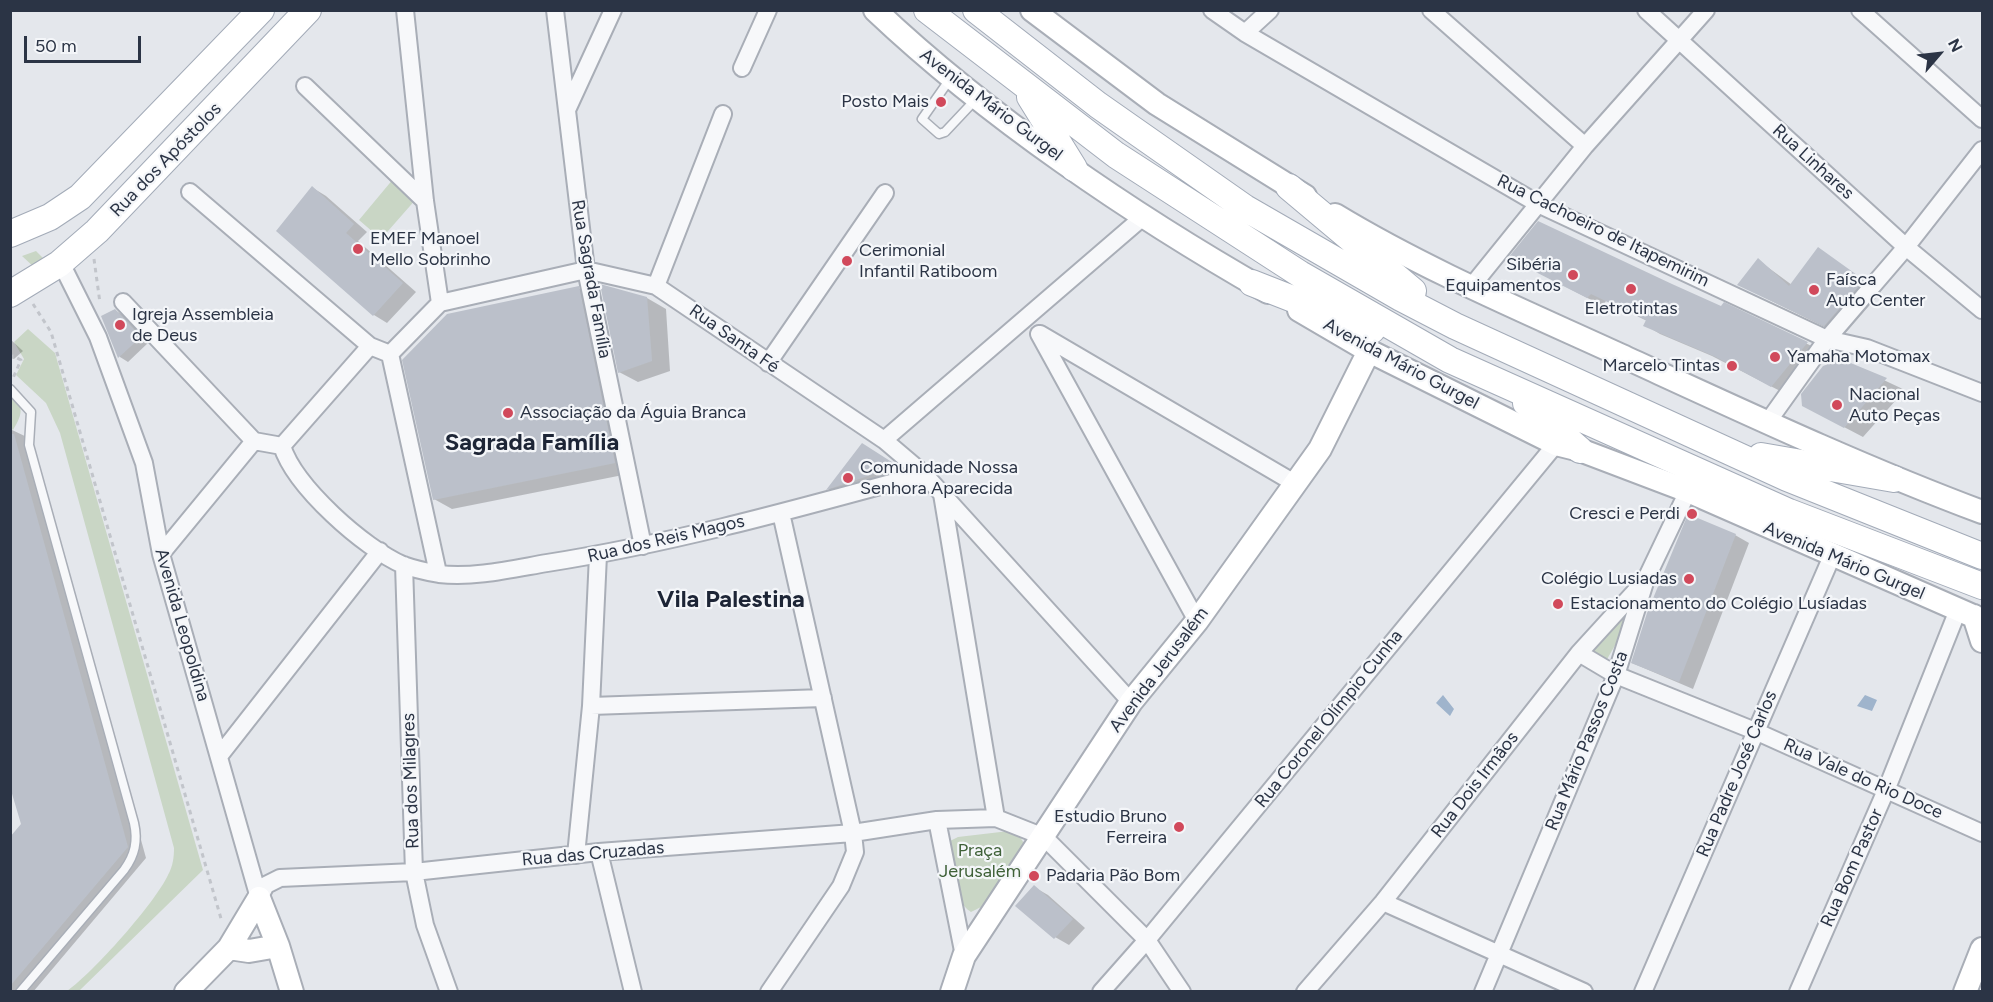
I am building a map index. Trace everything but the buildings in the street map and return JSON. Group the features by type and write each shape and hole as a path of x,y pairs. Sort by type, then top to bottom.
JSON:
{"main road":[{"name":"Rua dos Apóstolos","path":"15,227 50,218 80,197 261,10"},
{"name":"Rua dos Apóstolos","path":"16,291 61,263 92,237 308,10"},
{"name":"Avenida Mário Gurgel","path":"875,10 908,42 978,97 1143,217 1370,351 1568,447 1688,491 1972,616"},
{"name":"Avenida Mário Gurgel","path":"927,10 1125,162 1300,274 1450,360 1789,512 1983,586"},
{"path":"976,10 1098,105 1245,208 1455,326 1787,478 1983,556"},
{"path":"1032,10 1157,104 1386,246 1767,423 1894,479 1983,512"},
{"path":"1022,84 1074,168"},
{"path":"1288,187 1455,326"},
{"path":"1252,283 1450,360"},
{"name":"Avenida Jerusalém","path":"952,992 964,956 1131,702 1197,621 1320,449 1370,351"},
{"path":"1505,385 1568,447"},
{"path":"1726,450 1894,479"},
{"path":"1972,616 1983,641"},
{"path":"186,992 230,948 259,898"},
{"name":"Avenida Leopoldina","path":"259,898 278,946 292,992"},
{"path":"230,948 249,951 278,946"},
{"path":"1965,992 1983,949"}],"street":[{"path":"390,354 440,303 425,201 405,10"},
{"name":"Rua Sagrada Família","path":"555,10 586,270 642,546"},
{"path":"567,111 613,10"},
{"path":"742,68 768,10"},
{"name":"Rua Cachoeiro de Itapemirim","path":"1212,10 1245,33 1540,205 1827,339 1867,348 1983,393"},
{"path":"1245,33 1270,10"},
{"path":"1431,10 1586,146"},
{"name":"Rua Linhares","path":"1646,10 1906,247 1983,310"},
{"path":"1471,287 1586,146 1706,10"},
{"path":"1860,10 1983,119"},
{"path":"305,86 425,201"},
{"path":"656,286 723,114"},
{"path":"1767,423 1827,339 1906,247 1983,150"},
{"path":"190,192 370,346 390,354"},
{"path":"768,363 885,193"},
{"path":"884,440 1143,217"},
{"name":"Avenida Leopoldina","path":"61,263 98,337 144,463 160,554 220,755 259,898"},
{"name":"Rua Santa Fé","path":"440,303 586,270 656,286 884,440 924,474 1131,702"},
{"path":"123,302 255,441 282,446"},
{"path":"1022,322 1296,484"},
{"path":"1039,334 1197,621"},
{"path":"282,446 370,346"},
{"path":"390,354 438,573"},
{"path":"160,554 255,441"},
{"path":"282,446 286,459 301,480 347,525 380,551 404,566"},
{"name":"Rua Coronel Olímpio Cunha","path":"1101,992 1568,447"},
{"name":"Rua dos Reis Magos","path":"404,566 468,576 598,555 781,513 924,474"},
{"name":"Rua Mário Passos Costa","path":"1483,992 1616,675 1646,579 1688,491"},
{"path":"942,493 996,818"},
{"path":"769,992 841,886 855,852 853,833 781,513"},
{"path":"220,755 380,551"},
{"path":"576,855 591,706 598,555"},
{"name":"Rua Padre José Carlos","path":"1643,992 1832,556"},
{"name":"Rua dos Milagres","path":"404,566 414,872 425,925 448,992"},
{"name":"Rua Dois Irmãos","path":"1305,992 1383,902 1579,653 1646,579"},
{"name":"Rua Bom Pastor","path":"1798,992 1887,788 1972,616"},
{"name":"Rua Vale do Rio Doce","path":"1579,653 1616,675 1755,731 1887,788 1983,833"},
{"path":"591,706 823,698"},
{"name":"Rua das Cruzadas","path":"259,898 266,885 280,878 414,872 599,852 853,833 938,820 996,818 1044,837"},
{"path":"938,820 964,956"},
{"path":"1044,837 1147,940 1182,992"},
{"path":"599,852 633,992"},
{"path":"1383,902 1584,992"}],"lane":[{"path":"952,76 922,119 939,134 945,132 978,97"},
{"path":"10,389 31,412 29,445 136,840 133,856 124,870 20,992"}],"path":[{"path":"92,237 101,310 123,302"},
{"path":"16,291 51,332 230,948"},
{"path":"10,359 13,356 21,360 10,382"}],"green space":[{"path":"394,178 417,198 381,239 359,220"},
{"path":"36,251 47,262 36,269 22,256"},
{"path":"28,329 55,353 203,870 79,991 67,991 107,954 150,902 170,872 174,848 60,433 46,403 16,375 24,359 14,342"},
{"path":"11,396 19,404 21,412 13,430 11,428"},
{"path":"1622,618 1626,623 1625,628 1606,661 1601,662 1588,647"},
{"name":"Praça Jerusalém","path":"1009,831 1020,837 1025,845 981,907 971,912 956,890 948,842 958,837"}],"water":[{"path":"1443,695 1454,709 1450,716 1436,703"},
{"path":"1865,695 1877,700 1872,711 1857,706"}],"place":[{"name":"Posto Mais","path":"941,102"},
{"name":"EMEF Manoel Mello Sobrinho","path":"358,249"},
{"name":"Cerimonial Infantil Ratiboom","path":"847,261"},
{"name":"Sibéria Equipamentos","path":"1573,275"},
{"name":"Eletrotintas","path":"1631,289"},
{"name":"Faísca Auto Center","path":"1814,290"},
{"name":"Igreja Assembleia de Deus","path":"120,325"},
{"name":"Yamaha Motomax","path":"1775,357"},
{"name":"Marcelo Tintas","path":"1732,366"},
{"name":"Nacional Auto Peças","path":"1837,405"},
{"name":"Associação da Águia Branca","path":"508,413"},
{"name":"Comunidade Nossa Senhora Aparecida","path":"848,478"},
{"name":"Cresci e Perdi","path":"1692,514"},
{"name":"Colégio Lusiadas","path":"1689,579"},
{"name":"Estacionamento do Colégio Lusíadas","path":"1558,604"},
{"name":"Estudio Bruno Ferreira","path":"1179,827"},
{"name":"Padaria Pão Bom","path":"1034,876"}],"district":[{"name":"Sagrada Família","path":"532,443"},
{"name":"Vila Palestina","path":"731,600"}]}
